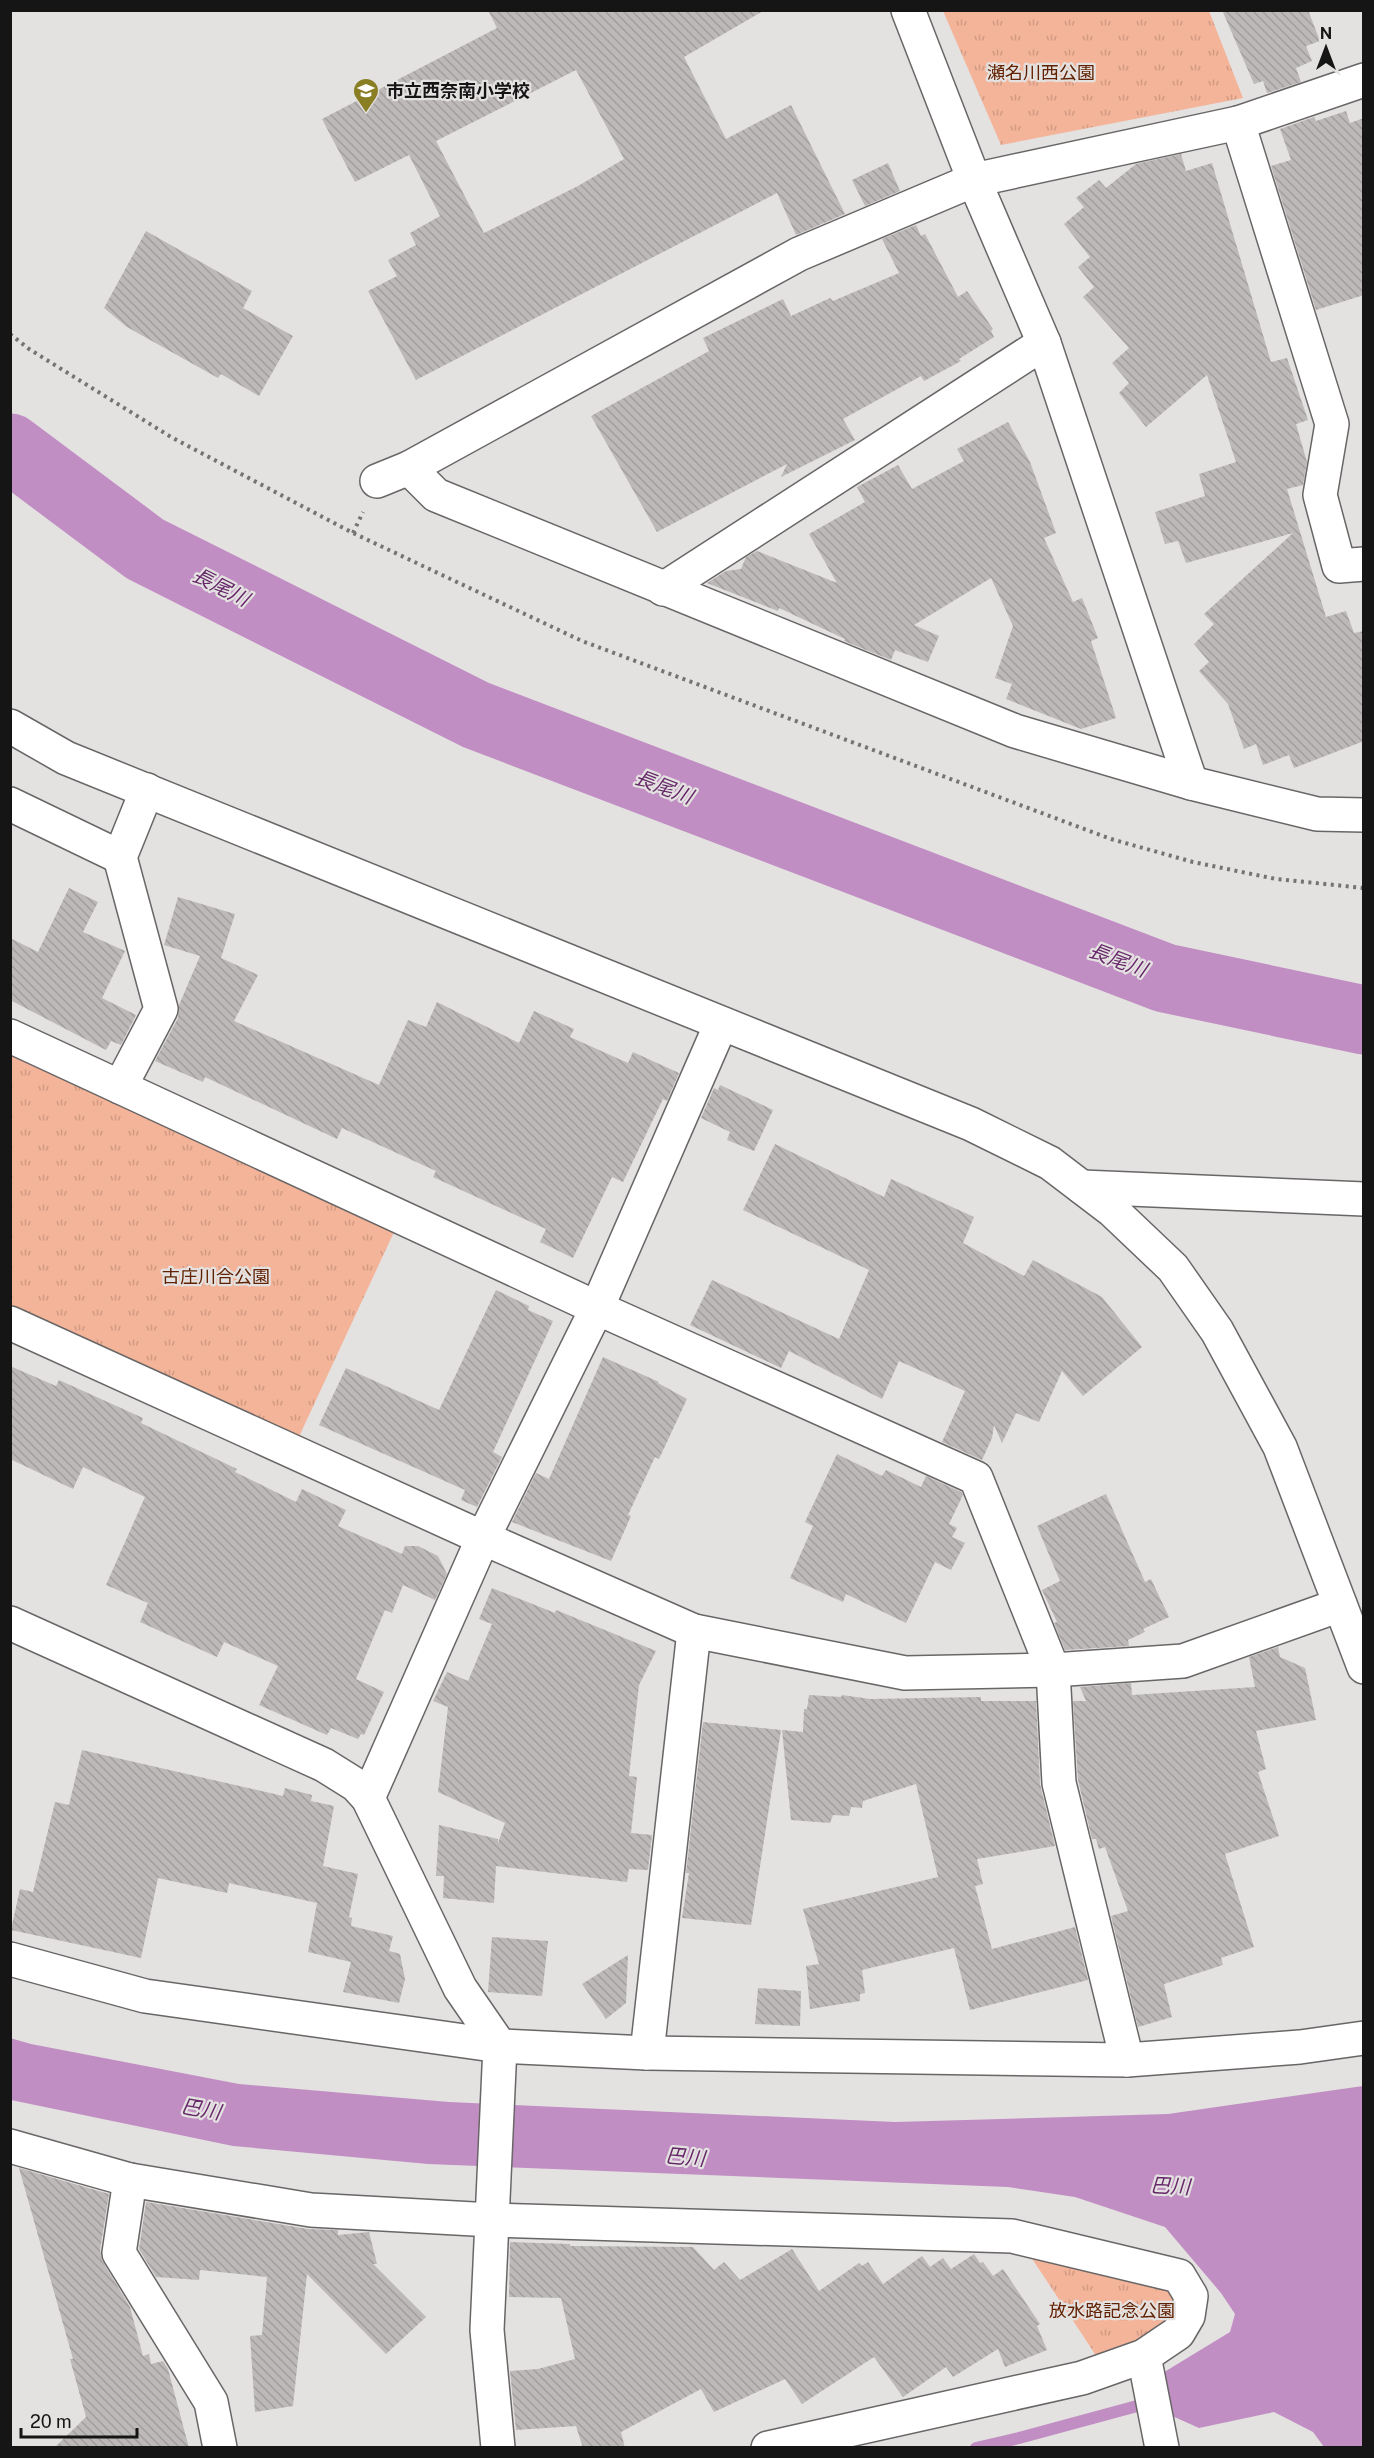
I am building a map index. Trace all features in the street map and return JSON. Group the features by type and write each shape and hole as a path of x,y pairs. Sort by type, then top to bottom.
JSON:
{"street":[{"path":"908,10 974,180 1044,343 1191,783"},
{"path":"377,481 409,468 799,254 974,180 1238,123 1364,80"},
{"path":"1238,123 1332,424 1320,495 1339,566 1364,564"},
{"path":"663,589 1044,343"},
{"path":"409,468 436,495 663,589 1016,730 1191,783 1317,814 1364,815"},
{"path":"10,726 66,758 971,1124 1050,1163 1113,1211 1173,1268 1217,1331 1280,1447 1364,1667"},
{"path":"120,1087 161,1009 120,857 147,790"},
{"path":"10,804 120,857"},
{"path":"368,1798 483,1538 597,1308 721,1024"},
{"path":"10,1035 597,1308 976,1478 1053,1670 1059,1783 1127,2060"},
{"path":"1082,1187 1364,1199"},
{"path":"10,1323 483,1538 694,1631 905,1673 1053,1670 1184,1661 1340,1605"},
{"path":"10,1623 324,1765 356,1785 368,1798 460,1988 500,2061 487,2330 498,2448"},
{"path":"647,2054 694,1631"},
{"path":"10,1959 145,1996 500,2061 647,2054 1127,2060 1300,2047 1364,2038"},
{"path":"10,2146 130,2180 310,2210 493,2206 1012,2236 1179,2276 1191,2296 1188,2316 1178,2333 1145,2364 768,2448"},
{"path":"130,2180 119,2253 212,2402 220,2448"},
{"path":"1145,2364 1162,2448"}],"path":[{"path":"10,334 29,349 181,443 353,533 582,641 1111,839 1193,862 1276,879 1364,888"}],"green space":[{"name":"瀬名川西公園","path":"943,11 1209,11 1243,98 1001,145"},
{"name":"古庄川合公園","path":"11,1055 394,1232 297,1441 11,1309"},
{"name":"放水路記念公園","path":"1027,2251 1164,2287 1174,2299 1173,2321 1161,2330 1097,2357"}],"water":[{"name":"巴川","path":"10,2038 239,2084 449,2102 895,2122 1168,2114 1363,2086 1363,2447 1324,2447 1313,2432 1274,2412 1199,2428 1170,2415 1161,2374 1230,2332 1235,2314 1221,2293 1165,2227 1075,2197 1008,2187 428,2164 233,2146 11,2100"}],"building":[{"path":"488,10 765,10 684,57 726,139 791,105 845,214 796,235 777,193 416,380 368,291 397,276 388,260 416,245 410,233 440,216 409,155 355,182 322,119 497,28","holes":["576,70 624,159 578,186 484,233 436,141"]},
{"path":"1222,10 1308,10 1320,41 1306,46 1312,61 1296,68 1301,82 1267,93 1263,81 1254,84"},
{"path":"1346,111 1350,123 1364,118 1364,295 1316,310 1271,166 1291,160 1280,129 1314,117 1316,121"},
{"path":"1181,154 1186,171 1212,163 1271,362 1287,358 1308,420 1296,424 1307,462 1303,485 1287,489 1326,617 1346,611 1354,633 1364,631 1364,741 1294,768 1289,755 1263,765 1256,744 1244,749 1228,704 1199,671 1209,662 1194,644 1214,624 1204,614 1293,533 1186,563 1178,541 1165,544 1155,512 1205,496 1199,474 1236,462 1207,375 1146,427 1119,393 1129,383 1112,363 1129,348 1083,297 1094,287 1078,267 1090,257 1064,224 1084,207 1076,198 1099,180 1106,188 1136,164"},
{"path":"888,163 900,191 865,206 852,180"},
{"path":"916,225 921,236 925,234 958,297 967,291 993,329 991,331 994,337 959,359 961,361 924,381 921,376 843,419 855,440 781,477 787,464 657,532 591,416 709,351 703,338 783,299 791,316 830,298 833,301 899,273 882,239"},
{"path":"146,231 252,291 243,308 293,336 259,396 221,374 218,378 127,327 104,308"},
{"path":"1008,422 1030,462 1056,533 1044,538 1073,602 1082,598 1098,638 1091,641 1116,718 1081,729 1006,699 1012,684 995,678 1013,626 991,578 914,625 939,636 928,662 895,650 891,660 844,641 845,639 779,608 778,611 707,583 726,571 741,569 746,557 757,551 837,583 809,534 865,502 857,487 898,465 912,489 964,461 957,449"},
{"path":"69,888 98,902 83,932 125,951 102,998 136,1015 121,1045 111,1041 106,1050 10,1000 10,938 38,952"},
{"path":"178,897 235,914 221,958 258,975 234,1021 379,1085 408,1020 426,1027 437,1002 519,1043 534,1011 574,1029 570,1037 628,1063 633,1052 679,1073 667,1101 663,1099 623,1182 612,1177 573,1258 540,1242 546,1229 433,1177 436,1171 342,1128 337,1139 205,1077 203,1082 155,1061 178,1018 179,1005 200,956 164,945"},
{"path":"720,1085 773,1110 754,1151 727,1140 730,1132 701,1118 714,1088 718,1090"},
{"path":"775,1144 884,1197 891,1179 974,1217 963,1243 1024,1276 1033,1260 1102,1297 1142,1347 1083,1396 1062,1371 1039,1422 1016,1413 1002,1443 994,1425 992,1438 982,1460 942,1442 965,1391 899,1361 882,1399 789,1351 781,1368 690,1325 712,1280 839,1339 869,1270 743,1210"},
{"path":"496,1290 529,1306 528,1310 553,1321 493,1452 502,1457 477,1507 461,1500 465,1490 319,1425 346,1368 439,1410"},
{"path":"603,1357 659,1382 687,1399 659,1459 655,1457 628,1515 631,1516 611,1561 512,1522 536,1473 549,1479"},
{"path":"10,1366 56,1386 59,1380 143,1418 141,1423 237,1469 235,1472 296,1502 302,1489 346,1510 338,1526 402,1554 405,1546 418,1546 438,1556 447,1574 435,1600 403,1585 392,1613 385,1610 356,1679 384,1692 364,1735 361,1734 358,1739 331,1728 327,1735 259,1705 278,1666 224,1642 217,1657 140,1622 148,1603 106,1585 145,1497 83,1467 73,1489 10,1459"},
{"path":"837,1454 882,1476 886,1470 921,1487 926,1476 963,1495 949,1524 957,1528 952,1537 965,1543 951,1570 935,1562 906,1623 846,1594 843,1602 790,1578 813,1526 805,1522"},
{"path":"1106,1494 1145,1582 1151,1579 1169,1617 1143,1629 1145,1632 1128,1640 1129,1646 1065,1650 1054,1623 1057,1622 1042,1590 1060,1581 1037,1526"},
{"path":"492,1588 555,1613 556,1610 656,1651 639,1685 629,1776 637,1777 631,1833 652,1835 648,1870 629,1869 627,1882 496,1866 494,1903 443,1898 444,1876 436,1876 439,1825 498,1839 498,1843 505,1823 438,1792 448,1707 433,1701 447,1672 468,1681 492,1624 479,1619"},
{"path":"1278,1647 1280,1657 1305,1668 1316,1720 1256,1731 1266,1769 1258,1772 1279,1836 1225,1854 1254,1947 1221,1958 1223,1965 1164,1984 1172,2017 1138,2027 1111,1916 1128,1911 1105,1847 1099,1849 1096,1839 1092,1839 1078,1780 1073,1701 1086,1701 1080,1687 1131,1683 1132,1695 1255,1687 1249,1657"},
{"path":"809,1695 841,1697 842,1695 870,1699 981,1697 981,1701 1036,1701 1040,1784 1055,1846 977,1859 983,1884 975,1886 992,1949 1075,1927 1088,1980 970,2010 954,1948 862,1970 865,1993 860,1994 860,2001 810,2009 806,1966 819,1964 803,1909 938,1877 916,1784 863,1801 862,1808 851,1807 849,1816 833,1815 830,1823 791,1820 782,1730 803,1732 804,1709 807,1709"},
{"path":"703,1722 781,1730 751,1925 682,1918 689,1873 686,1873"},
{"path":"82,1750 283,1796 285,1788 312,1795 311,1801 334,1806 323,1866 358,1874 349,1917 352,1918 351,1926 393,1936 389,1951 400,1954 405,1979 399,2003 343,1992 351,1962 308,1952 317,1903 229,1883 227,1893 158,1878 141,1958 11,1930 20,1889 33,1892 55,1802 69,1805"},
{"path":"492,1937 548,1941 542,1996 488,1992"},
{"path":"628,1955 626,2003 606,2019 582,1984"},
{"path":"758,1988 801,1991 800,2026 755,2024"},
{"path":"19,2168 109,2194 100,2250 103,2262 130,2307 143,2356 149,2354 151,2364 163,2361 168,2369 189,2448 54,2448 86,2417 70,2359 73,2359"},
{"path":"146,2202 308,2229 338,2230 338,2235 369,2232 377,2264 373,2264 426,2317 386,2354 307,2274 293,2406 255,2412 250,2336 262,2335 267,2277 200,2270 199,2280 156,2277 139,2249"},
{"path":"510,2242 570,2244 570,2246 693,2247 714,2270 724,2262 740,2280 792,2249 819,2291 859,2263 862,2266 868,2262 883,2284 922,2256 930,2267 943,2258 951,2269 974,2254 993,2276 1003,2269 1040,2324 1037,2326 1047,2350 1005,2367 998,2349 953,2377 946,2367 903,2397 874,2357 802,2404 785,2379 714,2412 701,2389 621,2432 625,2448 583,2448 576,2426 516,2430 510,2371 538,2369 575,2359 561,2298 509,2297"}],"waterway":[{"name":"長尾川","path":"10,448 145,549 476,715 1165,978 1364,1020"},
{"path":"976,2448 1152,2402"}],"place":[{"name":"市立西奈南小学校","path":"366,114"}]}
